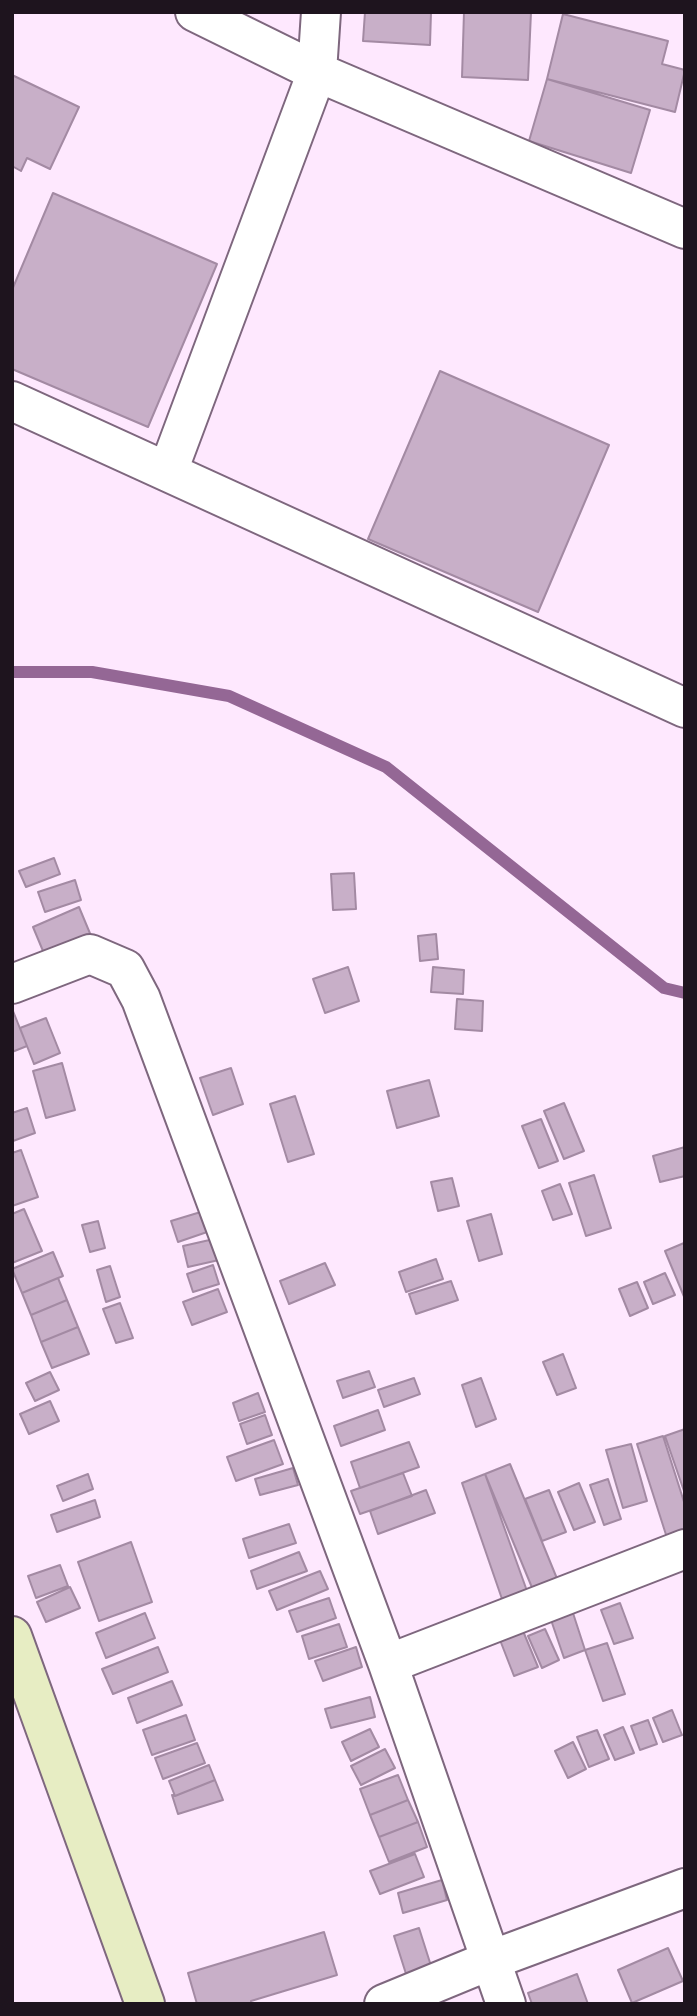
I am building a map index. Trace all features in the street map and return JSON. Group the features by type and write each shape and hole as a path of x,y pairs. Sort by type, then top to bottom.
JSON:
{"street":[{"path":"195,12 317,72 685,229"},
{"path":"168,471 317,72 321,12"},
{"path":"12,401 685,708"},
{"path":"12,984 90,954 125,969 141,999 388,1664 506,2004"},
{"path":"388,1664 685,1549"},
{"path":"12,1636 145,2004"},
{"path":"384,2004 685,1888"}],"building":[{"path":"365,12 431,12 430,45 363,41"},
{"path":"464,12 531,12 528,80 462,77"},
{"path":"563,14 668,41 662,64 685,70 675,112 547,79"},
{"path":"12,75 79,107 50,169 27,158 21,171 12,166"},
{"path":"547,79 650,110 631,173 529,141"},
{"path":"53,193 217,264 148,427 12,369 12,290"},
{"path":"440,371 609,445 538,612 368,539"},
{"path":"54,858 60,874 26,887 19,871"},
{"path":"354,873 356,909 333,910 331,874"},
{"path":"75,880 81,900 45,912 38,892"},
{"path":"79,907 94,943 48,963 33,927"},
{"path":"436,934 438,959 420,961 418,936"},
{"path":"348,967 359,1001 325,1013 313,979"},
{"path":"433,967 464,970 463,994 431,992"},
{"path":"457,999 483,1001 482,1031 455,1029"},
{"path":"12,1012 27,1046 12,1052"},
{"path":"46,1018 60,1053 34,1064 20,1028"},
{"path":"62,1063 75,1110 46,1118 33,1071"},
{"path":"231,1068 243,1104 213,1115 200,1078"},
{"path":"429,1080 439,1116 397,1128 387,1091"},
{"path":"295,1096 314,1154 288,1162 270,1104"},
{"path":"564,1103 584,1151 564,1159 544,1111"},
{"path":"27,1108 35,1133 13,1141 12,1113"},
{"path":"541,1119 558,1161 539,1168 522,1126"},
{"path":"685,1147 685,1176 660,1182 653,1156"},
{"path":"21,1150 38,1197 12,1206 12,1153"},
{"path":"594,1175 611,1228 586,1236 569,1183"},
{"path":"452,1178 459,1206 438,1211 431,1182"},
{"path":"560,1184 572,1214 553,1220 542,1191"},
{"path":"24,1209 42,1251 12,1263 12,1214"},
{"path":"204,1211 210,1231 178,1242 171,1221"},
{"path":"491,1214 502,1254 479,1261 467,1221"},
{"path":"98,1221 105,1248 90,1252 82,1225"},
{"path":"214,1239 219,1260 188,1267 183,1246"},
{"path":"684,1243 685,1245 685,1299 665,1251"},
{"path":"53,1252 63,1276 22,1293 12,1269"},
{"path":"436,1259 443,1279 406,1292 399,1272"},
{"path":"325,1263 335,1285 289,1304 280,1281"},
{"path":"213,1265 219,1284 193,1292 187,1274"},
{"path":"110,1266 120,1297 106,1302 97,1270"},
{"path":"665,1273 675,1295 653,1304 644,1282"},
{"path":"58,1278 67,1300 31,1315 22,1293"},
{"path":"451,1281 458,1300 416,1314 409,1294"},
{"path":"637,1282 648,1308 630,1316 619,1289"},
{"path":"218,1289 227,1312 192,1325 183,1302"},
{"path":"67,1300 78,1327 41,1342 31,1315"},
{"path":"120,1303 133,1338 116,1343 103,1309"},
{"path":"78,1327 89,1354 52,1368 41,1342"},
{"path":"563,1354 576,1388 557,1395 543,1362"},
{"path":"369,1371 375,1387 343,1398 337,1381"},
{"path":"50,1372 59,1390 35,1401 26,1383"},
{"path":"414,1378 420,1394 384,1407 378,1390"},
{"path":"481,1378 496,1419 476,1427 462,1385"},
{"path":"258,1393 265,1412 239,1421 233,1403"},
{"path":"50,1401 59,1421 29,1434 20,1414"},
{"path":"378,1410 385,1430 341,1446 334,1426"},
{"path":"265,1415 272,1435 247,1444 240,1424"},
{"path":"685,1429 685,1494 665,1436"},
{"path":"663,1436 685,1505 685,1536 668,1541 637,1444"},
{"path":"274,1440 283,1464 236,1481 227,1457"},
{"path":"409,1442 419,1467 360,1488 351,1462"},
{"path":"631,1444 647,1501 623,1508 606,1450"},
{"path":"510,1464 558,1581 533,1590 485,1474"},
{"path":"293,1468 298,1485 260,1495 255,1479"},
{"path":"403,1473 412,1496 360,1514 351,1491"},
{"path":"88,1474 93,1489 63,1501 57,1486"},
{"path":"485,1474 527,1591 502,1599 462,1483"},
{"path":"608,1479 621,1519 604,1525 590,1485"},
{"path":"579,1483 595,1522 574,1530 558,1492"},
{"path":"426,1490 435,1513 378,1534 370,1511"},
{"path":"549,1490 566,1532 542,1541 525,1499"},
{"path":"95,1500 100,1517 57,1532 51,1515"},
{"path":"289,1524 296,1543 249,1558 243,1539"},
{"path":"131,1542 152,1602 99,1621 78,1562"},
{"path":"299,1552 307,1571 257,1589 251,1571"},
{"path":"60,1565 68,1586 36,1598 28,1576"},
{"path":"320,1571 328,1589 277,1610 269,1591"},
{"path":"70,1587 80,1608 46,1622 37,1602"},
{"path":"329,1598 336,1618 297,1632 289,1611"},
{"path":"620,1603 633,1638 614,1644 601,1610"},
{"path":"572,1610 585,1650 564,1658 550,1617"},
{"path":"145,1613 155,1638 106,1658 96,1633"},
{"path":"339,1624 347,1647 309,1659 302,1636"},
{"path":"545,1629 559,1660 542,1668 528,1636"},
{"path":"523,1631 538,1667 514,1676 500,1640"},
{"path":"607,1643 625,1694 603,1701 585,1650"},
{"path":"158,1647 168,1672 113,1694 102,1669"},
{"path":"356,1647 362,1667 323,1681 315,1661"},
{"path":"172,1681 182,1705 137,1723 128,1698"},
{"path":"370,1697 375,1717 331,1728 325,1709"},
{"path":"672,1710 682,1735 663,1742 653,1718"},
{"path":"186,1715 195,1740 152,1755 143,1730"},
{"path":"648,1720 657,1744 640,1750 631,1726"},
{"path":"623,1727 634,1753 615,1760 604,1735"},
{"path":"370,1729 379,1747 351,1761 342,1742"},
{"path":"597,1730 609,1759 589,1767 577,1737"},
{"path":"573,1742 586,1769 568,1778 555,1751"},
{"path":"197,1743 205,1763 163,1779 155,1758"},
{"path":"385,1749 395,1768 361,1785 351,1766"},
{"path":"209,1765 215,1780 175,1796 169,1781"},
{"path":"398,1775 408,1800 370,1815 360,1789"},
{"path":"215,1780 223,1800 178,1814 172,1795"},
{"path":"408,1800 418,1822 379,1837 370,1815"},
{"path":"418,1822 427,1847 389,1862 379,1837"},
{"path":"415,1854 424,1877 380,1894 370,1871"},
{"path":"442,1880 447,1900 403,1913 398,1893"},
{"path":"419,1928 432,1969 407,1977 394,1936"},
{"path":"324,1932 337,1975 251,2001 251,2004 197,2004 188,1973"},
{"path":"668,1948 683,1981 632,2003 618,1970"},
{"path":"577,1974 588,2004 532,2004 528,1993"}],"waterway":[{"path":"12,672 92,672 229,696 386,767 664,988 685,993"}]}
